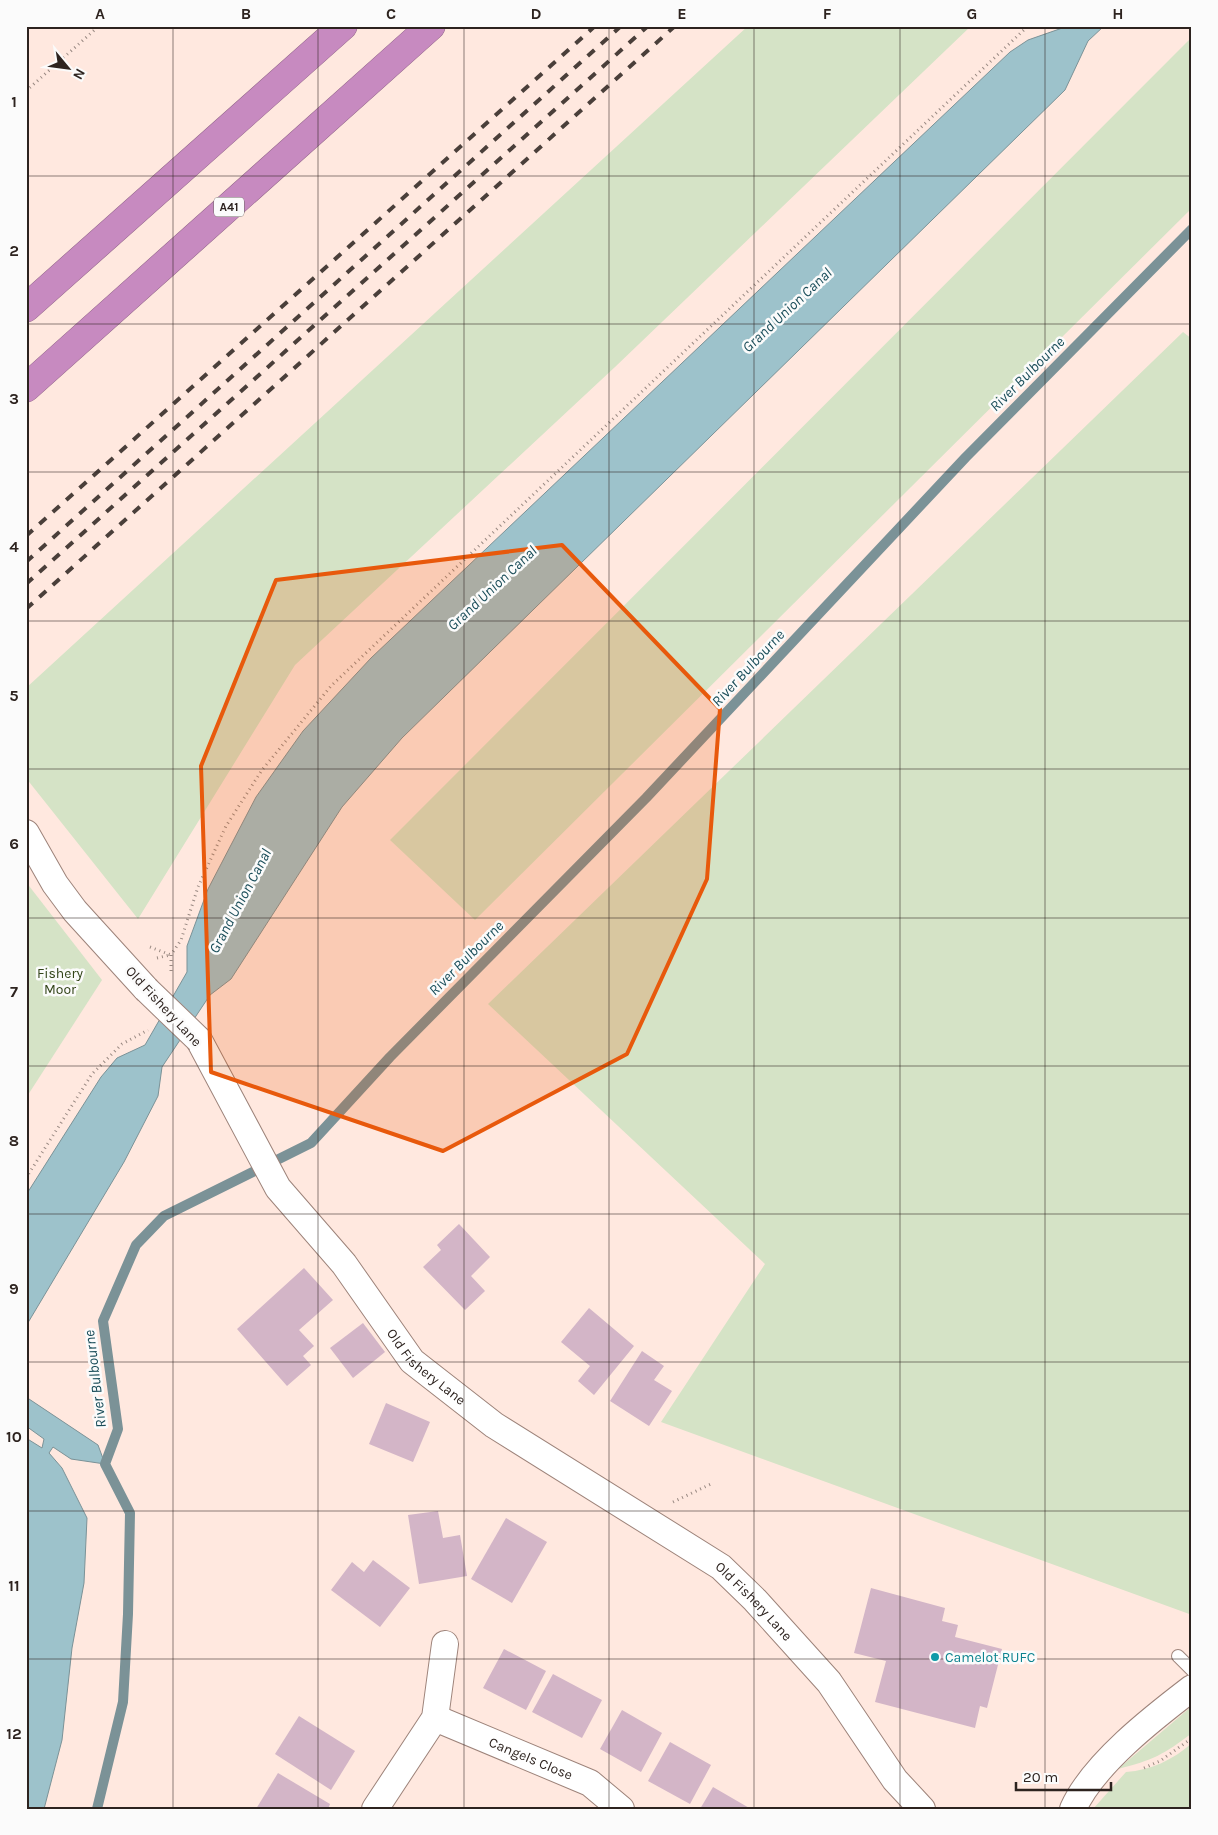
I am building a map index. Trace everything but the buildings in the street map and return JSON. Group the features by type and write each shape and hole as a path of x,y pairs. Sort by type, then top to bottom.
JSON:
{"highway":[{"path":"26,308 343,26"},
{"name":"A41","path":"26,388 431,26"}],"street":[{"name":"Old Fishery Lane","path":"26,833 55,884 75,911 146,989 199,1040 278,1188 344,1264 412,1360 494,1425 721,1567 755,1600 829,1682 895,1780 922,1809"},
{"path":"375,1809 435,1718 445,1644"},
{"path":"1073,1809 1097,1772 1161,1712 1192,1688"},
{"name":"Cangels Close","path":"435,1718 590,1784 621,1809"}],"lane":[{"path":"1178,1656 1192,1670"}],"path":[{"path":"26,91 99,26"},
{"path":"172,979 171,954 181,940 198,887 226,826 262,770 331,686 1028,26"},
{"path":"26,1178 92,1074 122,1044 152,1028"},
{"path":"641,1517 711,1484"}],"highlighted area":[{"path":"562,545 720,709 707,879 627,1054 443,1151 211,1072 201,766 276,580"}],"green space":[{"path":"748,26 971,26 615,367 295,665 138,919 26,778 26,688"},
{"path":"1192,37 1192,208 475,920 390,840"},
{"path":"1183,332 1192,339 1192,1615 661,1422 765,1264 488,1004"},
{"name":"Fishery Moor","path":"26,882 102,980 26,1098"},
{"path":"1192,1706 1192,1733 1157,1756 1118,1769"},
{"path":"1192,1743 1192,1809 1093,1809 1126,1772 1144,1769 1161,1763"}],"water":[{"name":"Grand Union Canal","path":"1068,26 1104,26 1088,41 1065,90 402,738 342,807 231,979 210,995 162,1067 158,1096 124,1162 26,1326 26,1195 101,1077 117,1058 145,1045 187,972 187,946 208,889 256,797 303,731 371,658 1010,52 1028,40"},
{"path":"26,1397 98,1445 105,1464 71,1459 53,1447 49,1453 62,1468 87,1518 84,1583 72,1648 62,1740 44,1809 26,1809 26,1438 42,1448 44,1439 26,1426"}],"waterway":[{"name":"River Bulbourne","path":"97,1809 123,1702 128,1614 130,1513 105,1464 118,1429 103,1321 136,1245 164,1216 311,1143 390,1057 646,798 966,457 1192,229"}],"railway":[{"path":"26,536 595,26"},
{"path":"26,562 621,26"},
{"path":"26,584 648,26"},
{"path":"26,609 675,26"}],"place":[{"name":"Camelot RUFC","path":"935,1657"}]}
